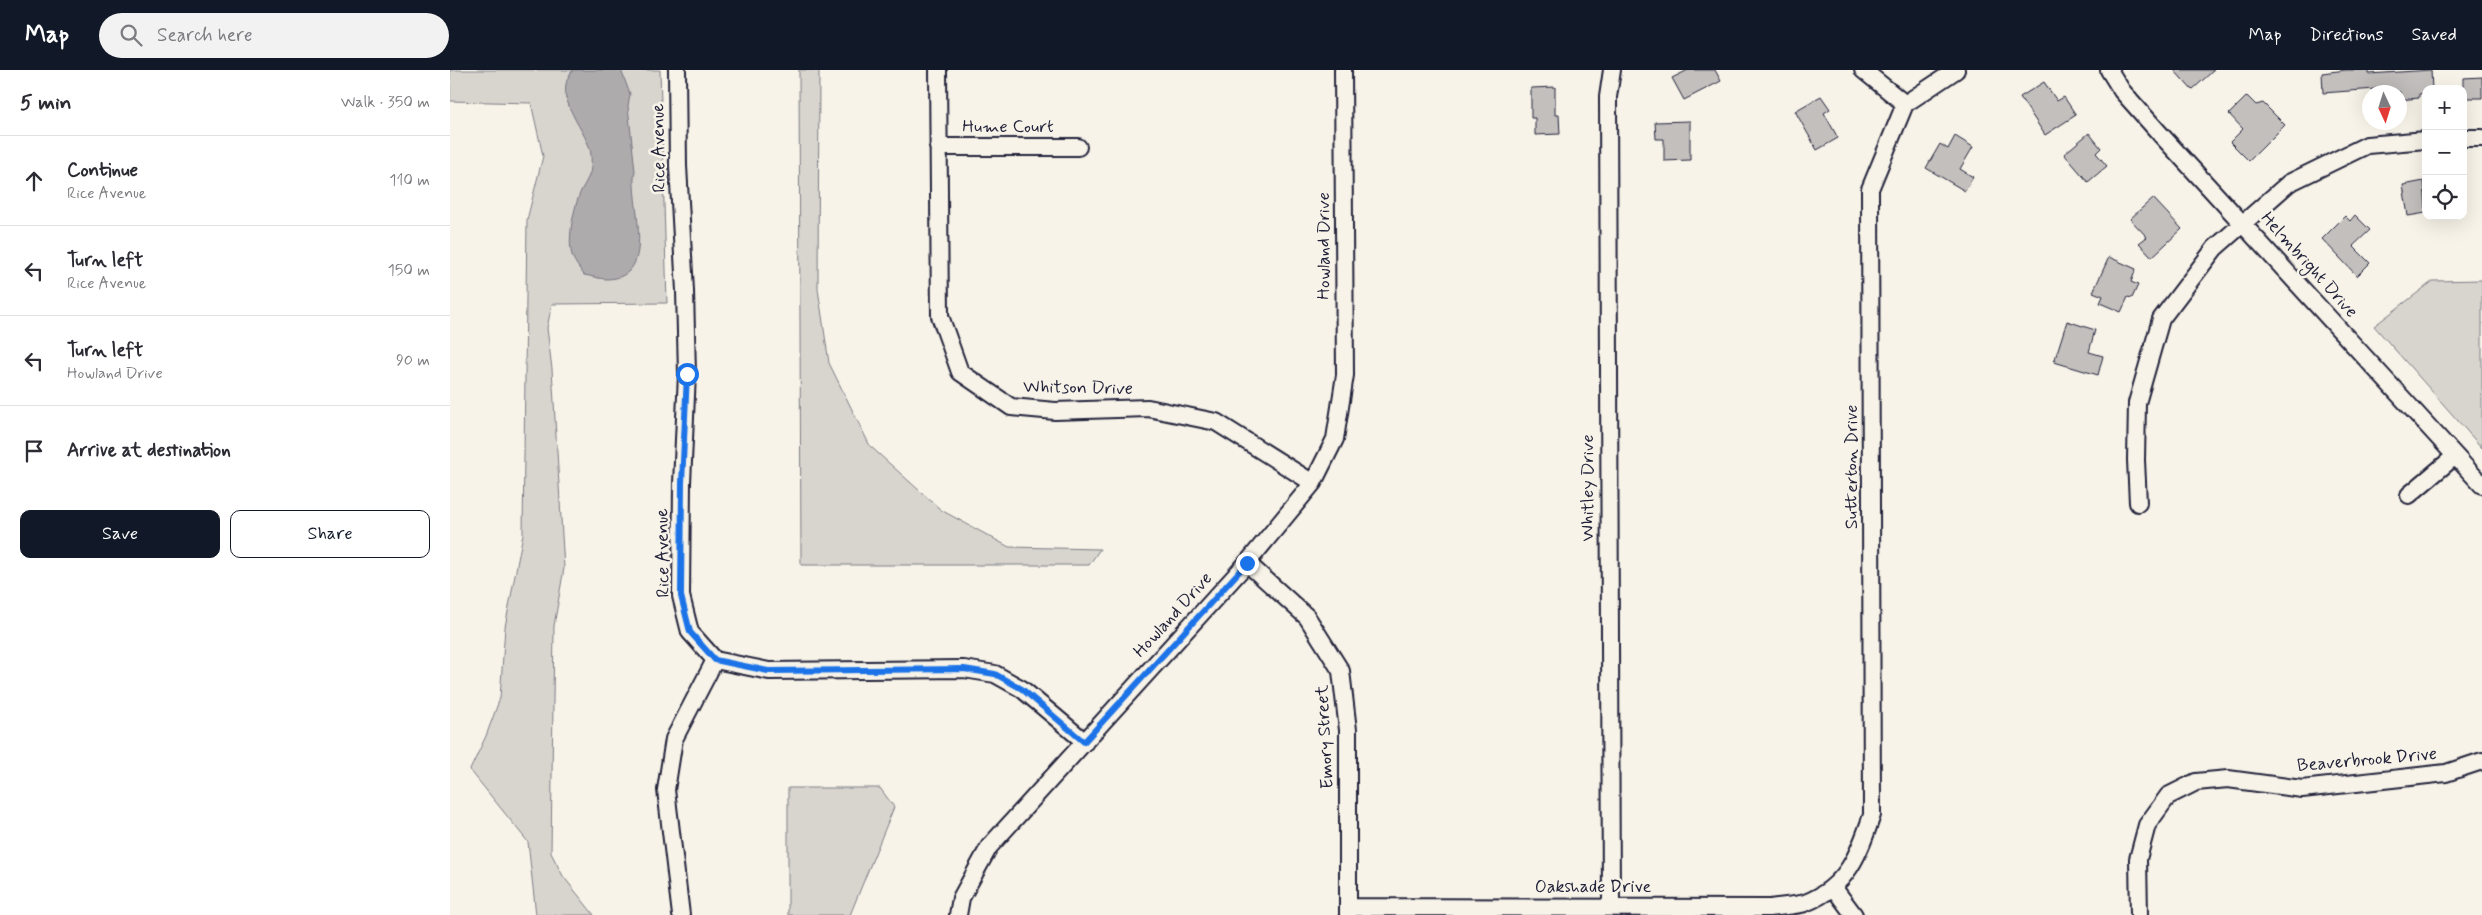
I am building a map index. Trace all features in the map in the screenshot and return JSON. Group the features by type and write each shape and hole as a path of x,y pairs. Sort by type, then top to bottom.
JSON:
{"street":[{"name":"Rice Avenue","path":"677,70 678,166 685,291 687,374 682,483 681,596 690,632 715,660"},
{"name":"Whitson Drive","path":"938,70 940,316 960,372 1011,407 1055,411 1148,408 1216,422 1313,483"},
{"name":"Howland Drive","path":"958,915 961,898 990,847 1247,563 1313,483 1335,439 1345,376 1343,70"},
{"name":"Whitley Drive","path":"1611,907 1608,98 1612,70"},
{"path":"1863,70 1905,104 1956,70"},
{"name":"Helmbright Drive","path":"2110,70 2128,97 2482,485"},
{"name":"Sutterton Drive","path":"1834,887 1859,855 1872,815 1870,189 1905,104"},
{"path":"2467,138 2482,138"},
{"path":"2138,503 2136,403 2161,319 2215,248 2289,183 2367,145 2422,140"},
{"name":"Hume Court","path":"938,147 1078,147"},
{"path":"2409,495 2456,456"},
{"name":"Emory Street","path":"1247,563 1307,618 1342,670 1348,730 1348,911"},
{"path":"681,915 666,790 674,739 715,660 768,671 964,669 995,674 1022,689 1084,742"},
{"name":"Beaverbrook Drive","path":"2139,915 2138,859 2147,825 2168,796 2196,782 2228,779 2302,789 2446,774 2482,761"},
{"path":"1834,887 1854,915"},
{"name":"Oakshade Drive","path":"1348,911 1611,907 1770,908 1804,903 1834,887"}],"shaded area":[{"path":"450,70 660,70 667,303 552,304 547,328 552,369 564,568 554,626 551,853 563,876 594,915 536,915 528,842 470,770 486,736 500,698 505,627 523,534 527,220 543,156 531,103 450,101"},
{"path":"573,70 621,70 630,94 628,106 635,171 634,184 639,235 638,252 633,266 623,275 607,279 584,275 572,255 570,240 574,214 578,197 591,167 589,146 568,103 567,81"},
{"path":"799,70 819,70 818,289 829,363 870,446 941,510 1009,547 1100,549 1089,565 801,565"},
{"path":"2482,280 2482,448 2374,326 2433,281"},
{"path":"788,788 880,788 894,807 850,915 788,915"}],"building":[{"path":"1688,70 1715,70 1721,81 1684,100 1672,78"},
{"path":"2174,70 2214,70 2192,90"},
{"path":"2346,70 2369,70 2369,74 2431,70 2432,85 2422,85 2422,94 2419,94 2419,98 2407,99 2407,85 2362,85 2362,90 2323,93 2322,73"},
{"path":"2482,77 2482,98 2467,98 2467,85 2463,85 2463,78"},
{"path":"2044,82 2057,101 2064,97 2076,115 2045,135 2020,97"},
{"path":"1555,87 1555,115 1559,115 1560,134 1535,135 1535,118 1531,118 1531,88"},
{"path":"1821,96 1830,109 1824,113 1838,138 1817,150 1795,111"},
{"path":"2247,96 2256,105 2263,103 2285,125 2249,161 2230,142 2243,129 2229,114"},
{"path":"1690,121 1690,160 1664,161 1664,139 1656,139 1655,122"},
{"path":"2089,133 2101,148 2096,153 2107,166 2088,182 2064,154"},
{"path":"1955,136 1973,147 1960,169 1973,177 1965,191 1926,168 1940,144 1948,149"},
{"path":"2422,181 2422,214 2408,216 2403,185"},
{"path":"2153,198 2182,229 2152,257 2139,243 2147,237 2130,219"},
{"path":"2355,215 2370,230 2353,246 2370,263 2357,276 2322,239 2345,216 2350,221"},
{"path":"2109,257 2136,269 2131,282 2138,285 2132,298 2128,297 2121,312 2100,303 2103,296 2093,292"},
{"path":"2067,321 2095,330 2089,352 2103,356 2098,375 2054,362"}],"route":[{"path":"687,374 682,483 681,596 690,632 715,660 768,671 964,669 995,674 1022,689 1084,742 1247,563"}]}
